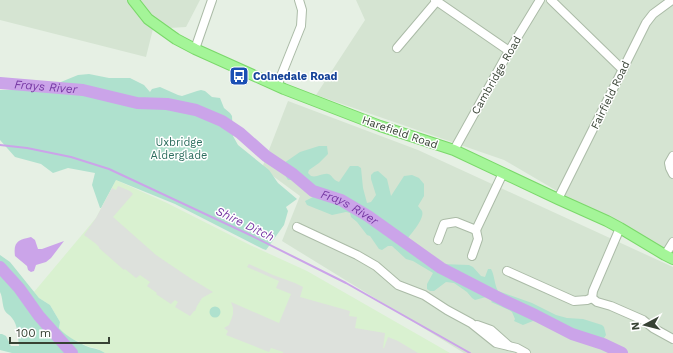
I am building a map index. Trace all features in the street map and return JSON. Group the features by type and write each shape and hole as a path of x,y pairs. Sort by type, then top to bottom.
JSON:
{"main road":[{"name":"Harefield Road","path":"133,0 148,19 176,40 277,86 380,126 454,150 620,228 669,257"}],"street":[{"path":"195,49 212,0"},
{"path":"277,86 301,26 302,10 299,0"},
{"name":"Cambridge Road","path":"454,150 509,51 540,0"},
{"path":"551,0 622,69"},
{"name":"Fairfield Road","path":"558,200 646,23 653,14 672,0"},
{"path":"397,48 435,1 509,51"},
{"path":"673,156 669,163 673,174"},
{"path":"472,256 478,240 476,230 503,173"},
{"path":"438,240 444,224 456,222 476,230"},
{"path":"297,227 357,255 376,266 398,285 424,295 447,310 491,330 510,346 526,353"},
{"path":"592,298 593,291 620,228"},
{"path":"669,257 673,242"},
{"path":"507,271 574,301 592,298"},
{"path":"592,298 597,302 611,306 643,320 653,328 673,339"}],"shaded area":[{"path":"0,0 200,0 186,27 153,29 146,57 0,20"},
{"path":"356,0 673,0 673,259 504,160 316,95 365,20"},
{"path":"288,101 418,150 673,267 673,353 464,353 282,241 300,196 262,168"},
{"path":"116,180 307,271 450,353 105,353 71,339 59,328 60,322 50,305 39,298 34,292 96,218"},
{"path":"118,186 130,191 133,194 113,217 156,255 213,292 202,298 195,311 190,316 175,307 178,302 175,300 171,304 156,294 157,293 147,286 150,282 140,275 136,278 125,269 124,270 95,243 84,235 96,218 112,188 116,190"},
{"path":"31,237 35,240 38,249 64,241 51,258 46,262 36,265 34,271 31,272 28,270 27,266 15,256 15,247 20,240"},
{"path":"249,264 303,287 300,297 350,311 349,316 357,317 355,328 385,333 383,348 388,337 418,353 283,353 271,348 269,352 226,335 228,331 224,328 229,325 233,314 231,302 279,323 291,294 276,288 279,281 247,267"}],"green space":[{"name":"Uxbridge Alderglade","path":"89,74 109,78 130,78 144,85 150,92 152,89 160,87 182,96 201,90 205,91 212,97 220,98 224,108 232,116 233,136 238,145 269,170 278,183 297,199 286,207 288,211 284,225 266,250 175,204 116,180 100,208 92,185 95,173 68,168 53,173 41,164 15,157 0,140 0,90 19,90 56,84 78,75"},
{"path":"319,146 327,146 328,154 309,170 308,173 311,176 328,174 339,182 350,166 358,166 361,168 363,188 367,203 371,202 376,195 371,179 371,175 374,172 378,171 387,179 391,196 404,176 412,175 419,178 424,184 424,196 418,206 422,211 422,217 408,238 423,255 441,264 469,265 473,267 481,276 485,277 488,269 491,269 498,291 532,303 556,315 567,318 583,319 602,325 606,335 604,338 594,343 587,341 574,332 541,322 533,321 523,325 514,321 515,319 512,312 509,310 491,302 492,301 486,297 475,300 454,283 446,282 434,291 430,291 427,289 427,284 433,273 413,261 406,259 392,246 388,246 382,250 379,249 370,236 367,235 351,217 350,213 346,212 332,215 307,205 305,201 315,196 314,189 299,181 288,180 282,170 284,163 300,152"},
{"path":"0,255 10,262 39,298 50,305 60,322 59,328 62,331 79,342 105,353 12,353 0,350 0,334 6,336 11,346 19,346 14,321 3,307 0,292"},
{"path":"215,306 219,308 221,312 219,316 215,318 211,316 209,312 211,308"}],"waterway":[{"name":"Frays River","path":"0,83 83,90 137,103 167,104 196,110 222,121 240,133 266,156 293,174 313,191 341,200 368,216 441,268 572,334 603,344 622,353"},
{"name":"Shire Ditch","path":"0,145 27,148 71,157 109,169 248,234 346,283 470,353"},
{"path":"0,267 19,288 39,316 72,353"}],"place":[{"name":"Colnedale Road","path":"239,76"}]}
